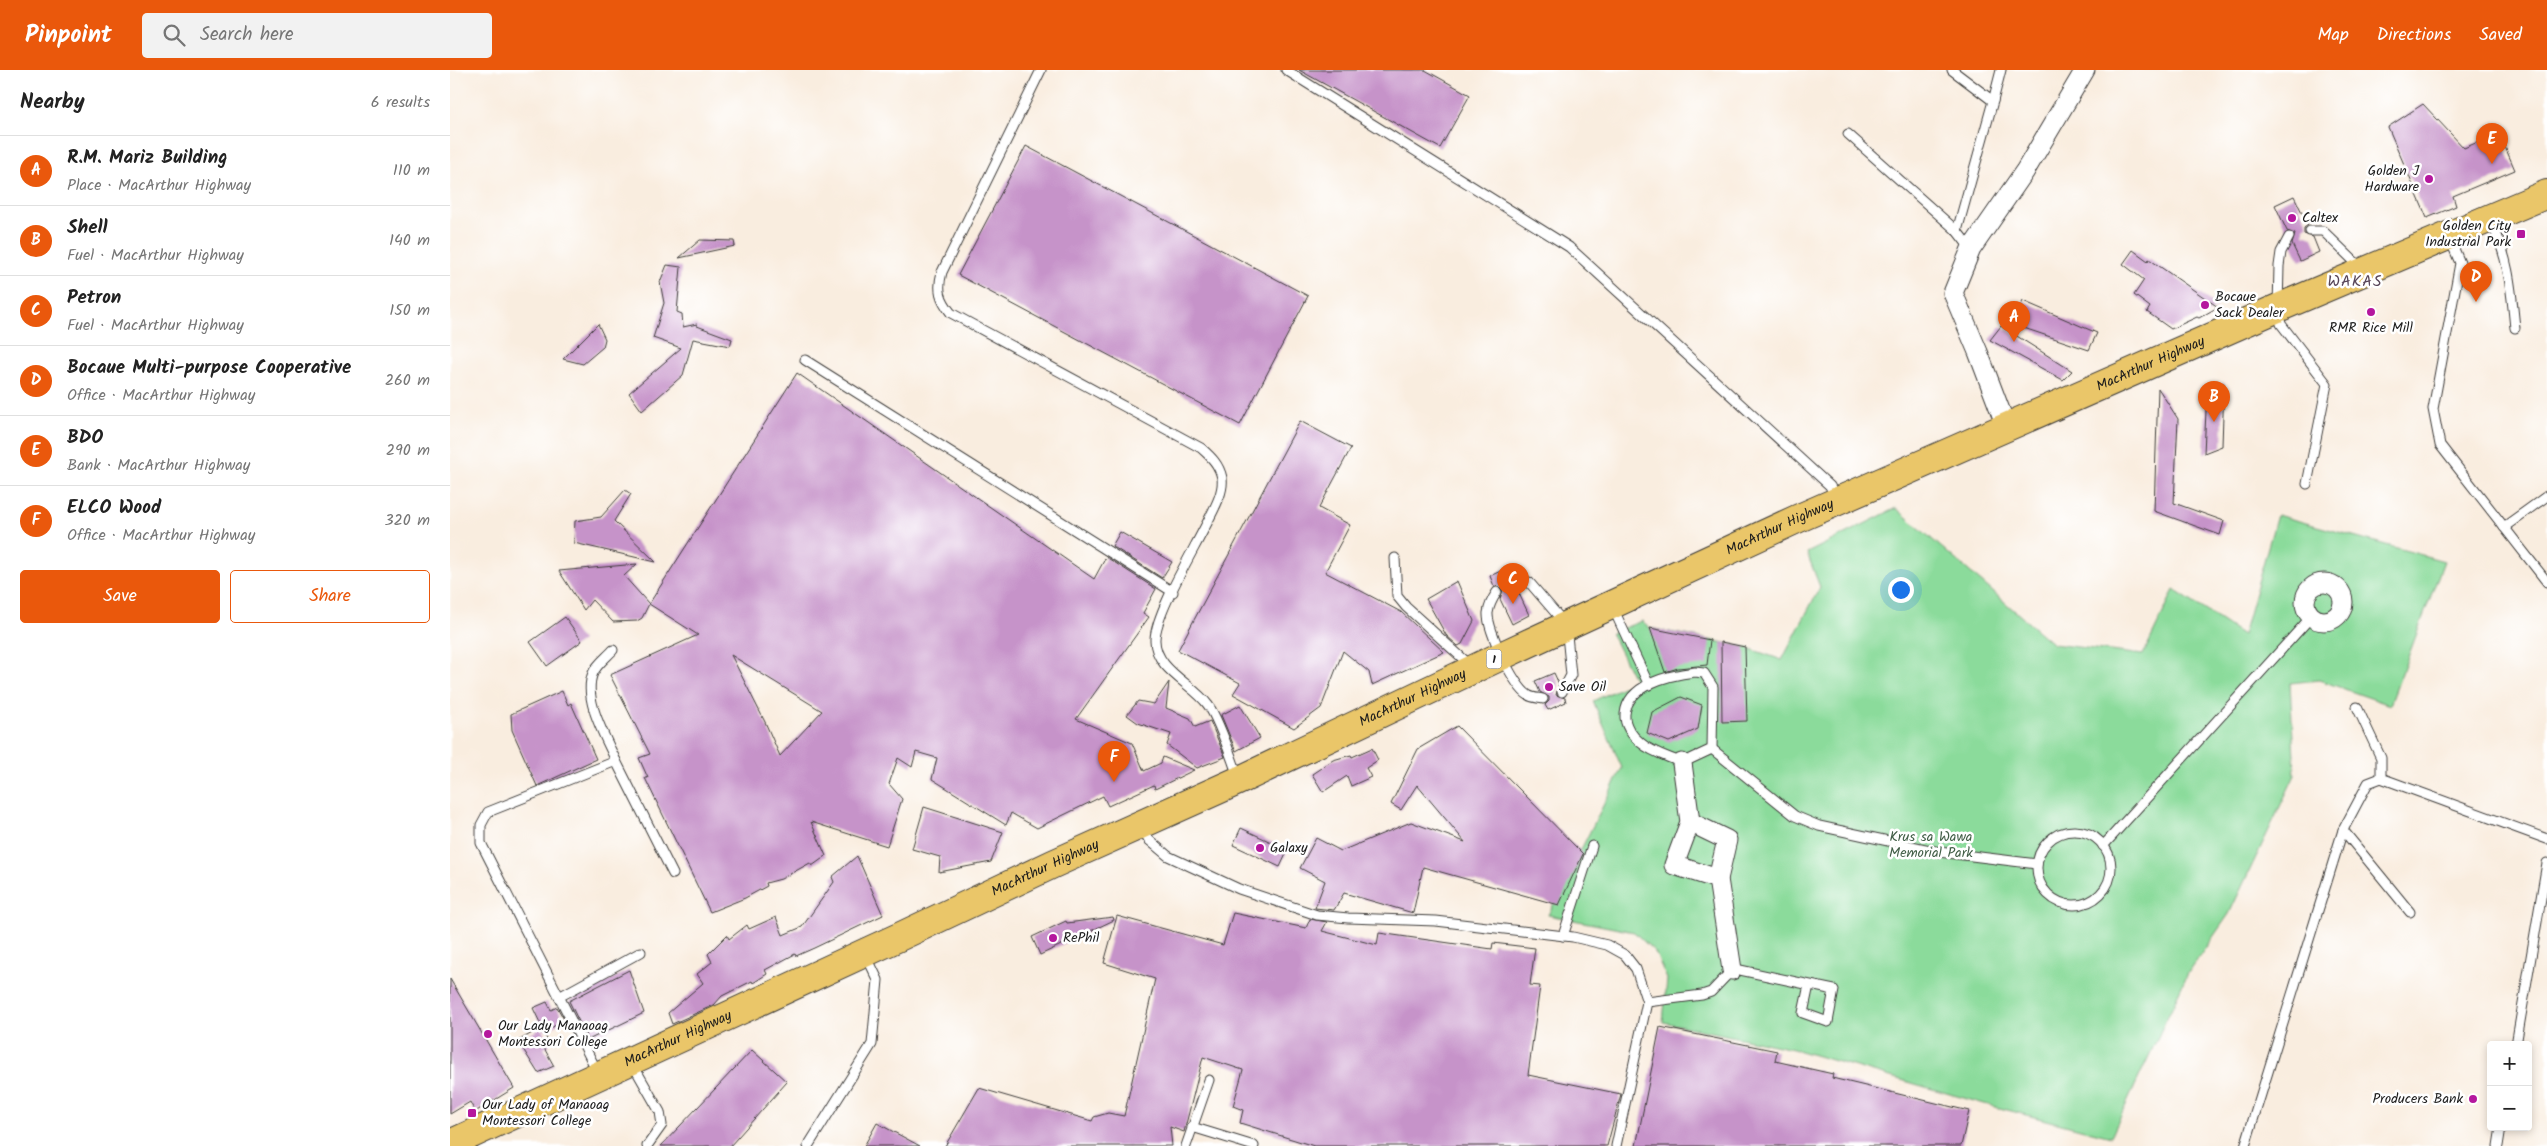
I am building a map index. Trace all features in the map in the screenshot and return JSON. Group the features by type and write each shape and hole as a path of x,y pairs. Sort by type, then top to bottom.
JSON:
{"highway":[{"name":"MacArthur Highway","path":"462,1142 631,1060 865,953 1053,864 1141,826 1566,625 1837,501 2278,308 2547,194"}],"street":[{"path":"2006,426 1953,293 1972,249 2025,170 2085,70"},
{"path":"1682,763 1690,822 1674,865 1718,880"},
{"path":"1690,822 1727,840 1718,880 1732,970"}],"lane":[{"path":"1041,70 942,272 938,287 942,301 951,313 1201,448 1215,461 1222,480 1218,502 1160,618 1155,640 1159,657 1168,668 1189,684 1209,706 1240,780"},
{"path":"1286,70 1569,247 1830,486 1837,501"},
{"path":"1952,70 1992,101"},
{"path":"1957,231 2001,70"},
{"path":"1848,134 1957,231 1972,249"},
{"path":"2489,218 2502,243 2509,266 2515,328"},
{"path":"2310,231 2323,231 2364,271"},
{"path":"2448,235 2460,263 2433,409 2440,446 2547,582"},
{"path":"2289,237 2281,252 2278,308 2281,324 2327,384 2307,484"},
{"path":"805,360 1173,592"},
{"path":"2504,527 2547,496"},
{"path":"1395,558 1398,596 1406,607 1474,669"},
{"path":"1513,581 1529,582 1566,625 1570,675 1562,692"},
{"path":"1497,592 1491,602 1488,614 1501,656 1528,695 1543,699"},
{"path":"1611,605 1649,685"},
{"path":"2103,846 2311,617"},
{"path":"614,650 594,671 589,684 590,697 616,761 673,874"},
{"path":"1704,673 1710,679 1713,687 1712,749 1682,763 1642,744 1632,735 1625,720 1626,704 1634,693 1649,685 1678,674 1704,673"},
{"path":"2357,707 2381,758 2382,778"},
{"path":"1712,749 1795,816 1819,826 1939,852 2037,864"},
{"path":"599,1076 481,843 481,826 488,812 616,761"},
{"path":"2245,1146 2343,830 2368,783 2382,778 2547,839"},
{"path":"1141,826 1148,840 1168,856 1239,889 1317,915 1436,922 1563,936 1608,945 1625,955 1636,969 1647,1002 1616,1146"},
{"path":"2343,830 2410,912"},
{"path":"2069,831 2082,832 2096,838 2103,846 2110,861 2111,874 2106,887 2097,897 2087,903 2066,904 2054,900 2046,892 2040,881 2037,864 2048,842 2059,834 2069,831"},
{"path":"1563,936 1592,846"},
{"path":"2517,1041 2547,863"},
{"path":"559,997 641,952"},
{"path":"808,1146 872,1044 878,980 865,953"},
{"path":"1647,1002 1711,992 1732,970 1740,970 1834,990 1828,1022 1804,1013 1809,985"},
{"path":"631,1060 660,1112 662,1125 647,1146"},
{"path":"1186,1146 1209,1080"},
{"path":"1192,1127 1254,1146"},
{"path":"2498,1146 2500,1131"}],"green space":[{"name":"Krus sa Wawa Memorial Park","path":"1896,508 2053,644 2143,655 2174,590 2243,635 2277,515 2444,561 2390,705 2319,680 2290,683 2295,775 2229,914 2188,973 2111,1137 1988,1105 1793,1049 1663,1022 1667,979 1655,952 1634,932 1548,915 1622,768 1593,701 1635,681 1611,633 1642,621 1650,628 1745,647 1782,660 1820,587 1807,553"}],"building":[{"path":"1299,70 1425,70 1470,95 1440,148"},
{"path":"2423,104 2464,148 2499,133 2515,170 2453,196 2456,206 2427,218 2388,127"},
{"path":"1026,146 1308,296 1240,425 958,275"},
{"name":"Caltex","path":"2294,196 2308,225 2304,228 2304,234 2313,237 2319,252 2300,261 2292,244 2295,234 2287,231 2275,205"},
{"path":"700,240 734,241 735,246 679,258"},
{"path":"2133,250 2218,307 2199,318 2197,317 2171,329 2147,312 2150,307 2134,295 2144,280 2123,264"},
{"path":"667,265 681,267 677,312 682,314 683,327 697,324 697,326 732,339 730,346 693,339 683,375 642,411 629,393 681,348 653,338 664,303 660,282"},
{"path":"2023,301 2097,333 2089,350 2012,324"},
{"path":"598,324 605,339 603,347 583,364 563,359"},
{"path":"2001,326 2072,371 2063,380 1990,340"},
{"path":"797,373 1094,579 1106,557 1156,589 1143,613 1149,617 1076,719 1132,743 1144,771 1161,763 1163,757 1194,770 1155,789 1154,785 1108,806 1103,796 1037,828 1011,813 1006,825 932,779 937,758 916,752 912,767 898,758 889,784 902,799 887,846 811,822 826,856 812,866 810,863 781,879 766,883 767,886 745,898 710,912 645,778 648,778 639,758 650,754 610,675 698,635 649,604","holes":["731,655 822,711 780,756"]},
{"path":"2224,383 2222,446 2204,453 2207,390"},
{"path":"2158,388 2178,419 2174,503 2224,521 2220,535 2154,511"},
{"path":"1300,421 1351,448 1319,508 1350,525 1325,572 1401,612 1444,652 1372,685 1369,672 1343,651 1321,708 1294,728 1233,694 1240,683 1178,650"},
{"path":"625,490 631,494 614,521 656,562 574,543 575,521 601,517"},
{"path":"1120,532 1172,562 1162,578 1112,546"},
{"path":"637,564 624,576 649,604 642,618 637,621 613,622 592,600 584,610 559,571"},
{"path":"1507,568 1510,576 1507,583 1516,587 1529,615 1512,624 1500,599 1503,590 1500,587 1494,586 1490,576"},
{"path":"1457,581 1474,621 1462,644 1458,646 1446,635 1426,599"},
{"path":"565,617 582,641 547,666 530,642"},
{"path":"1650,628 1710,640 1707,665 1678,668 1665,672"},
{"path":"1721,642 1745,647 1747,721 1722,722"},
{"name":"Save Oil","path":"1554,673 1559,684 1556,695 1565,698 1566,702 1548,710 1545,705 1549,701 1549,697 1540,692 1535,681"},
{"path":"1169,682 1166,708 1190,718 1195,727 1210,721 1225,757 1197,768 1167,745 1171,734 1138,723 1127,715 1138,701 1154,704"},
{"path":"562,691 568,705 571,703 596,759 537,786 512,730 511,714"},
{"path":"1681,697 1702,705 1698,729 1669,742 1647,733 1652,712"},
{"path":"1240,705 1260,738 1236,751 1221,715"},
{"path":"1457,726 1583,854 1559,905 1423,867 1413,913 1344,893 1334,910 1315,908 1325,881 1300,868 1316,838 1341,851 1411,822 1465,842 1417,785 1401,810 1391,804 1418,749"},
{"path":"1372,748 1378,760 1366,768 1371,777 1351,786 1347,776 1323,792 1312,774 1333,760 1351,755 1352,757"},
{"path":"924,807 1003,832 991,862 939,872 940,857 912,849"},
{"name":"Galaxy","path":"1241,828 1288,850 1280,867 1233,845"},
{"path":"857,856 883,915 796,956 795,954 765,970 767,974 753,983 752,981 722,996 714,1005 672,1024 668,1013 703,983 697,974 712,962 708,954 727,935 729,939 747,925 749,929 776,917 783,935 802,927 834,882 832,877"},
{"path":"1233,913 1306,928 1310,919 1327,922 1322,931 1377,945 1379,933 1492,949 1493,943 1535,948 1530,985 1540,986 1528,1075 1621,1094 1607,1146 1314,1146 1240,1123 1243,1110 1233,1106 1243,1070 1203,1057 1184,1132 1170,1127 1172,1146 945,1146 979,1088 1092,1121 1094,1117 1108,1113 1124,1116 1155,979 1104,963 1117,916 1223,945"},
{"name":"RePhil","path":"1113,917 1114,920 1040,955 1032,937 1066,921 1067,923"},
{"path":"629,970 644,1013 588,1040 569,1001"},
{"path":"450,979 514,1088 475,1112 470,1102 450,1114"},
{"path":"547,1002 551,1010 557,1007 565,1021 544,1031 533,1008"},
{"path":"1660,1027 1777,1051 1775,1061 1833,1074 1832,1078 1969,1111 1961,1146 1636,1146"},
{"path":"541,1028 550,1045 544,1048 554,1066 538,1073 518,1041"},
{"path":"752,1050 787,1082 730,1146 661,1146"},
{"path":"877,1123 920,1146 864,1146"}],"place":[{"name":"BDO","path":"2492,164"},
{"name":"Golden J Hardware","path":"2429,179"},
{"name":"Caltex","path":"2292,218"},
{"name":"Golden City Industrial Park","path":"2521,234"},
{"name":"Bocaue Multi-purpose Cooperative","path":"2476,302"},
{"name":"Bocaue Sack Dealer","path":"2205,305"},
{"name":"RMR Rice Mill","path":"2371,312"},
{"name":"R.M. Mariz Building","path":"2014,342"},
{"name":"Shell","path":"2214,422"},
{"name":"Petron","path":"1513,604"},
{"name":"Save Oil","path":"1549,687"},
{"name":"ELCO Wood","path":"1114,782"},
{"name":"Galaxy","path":"1260,848"},
{"name":"RePhil","path":"1053,938"},
{"name":"Our Lady Manaoag Montessori College","path":"488,1034"},
{"name":"Producers Bank","path":"2473,1099"},
{"name":"Our Lady of Manaoag Montessori College","path":"472,1113"}],"district":[{"name":"WAKAS","path":"2355,281"}]}
